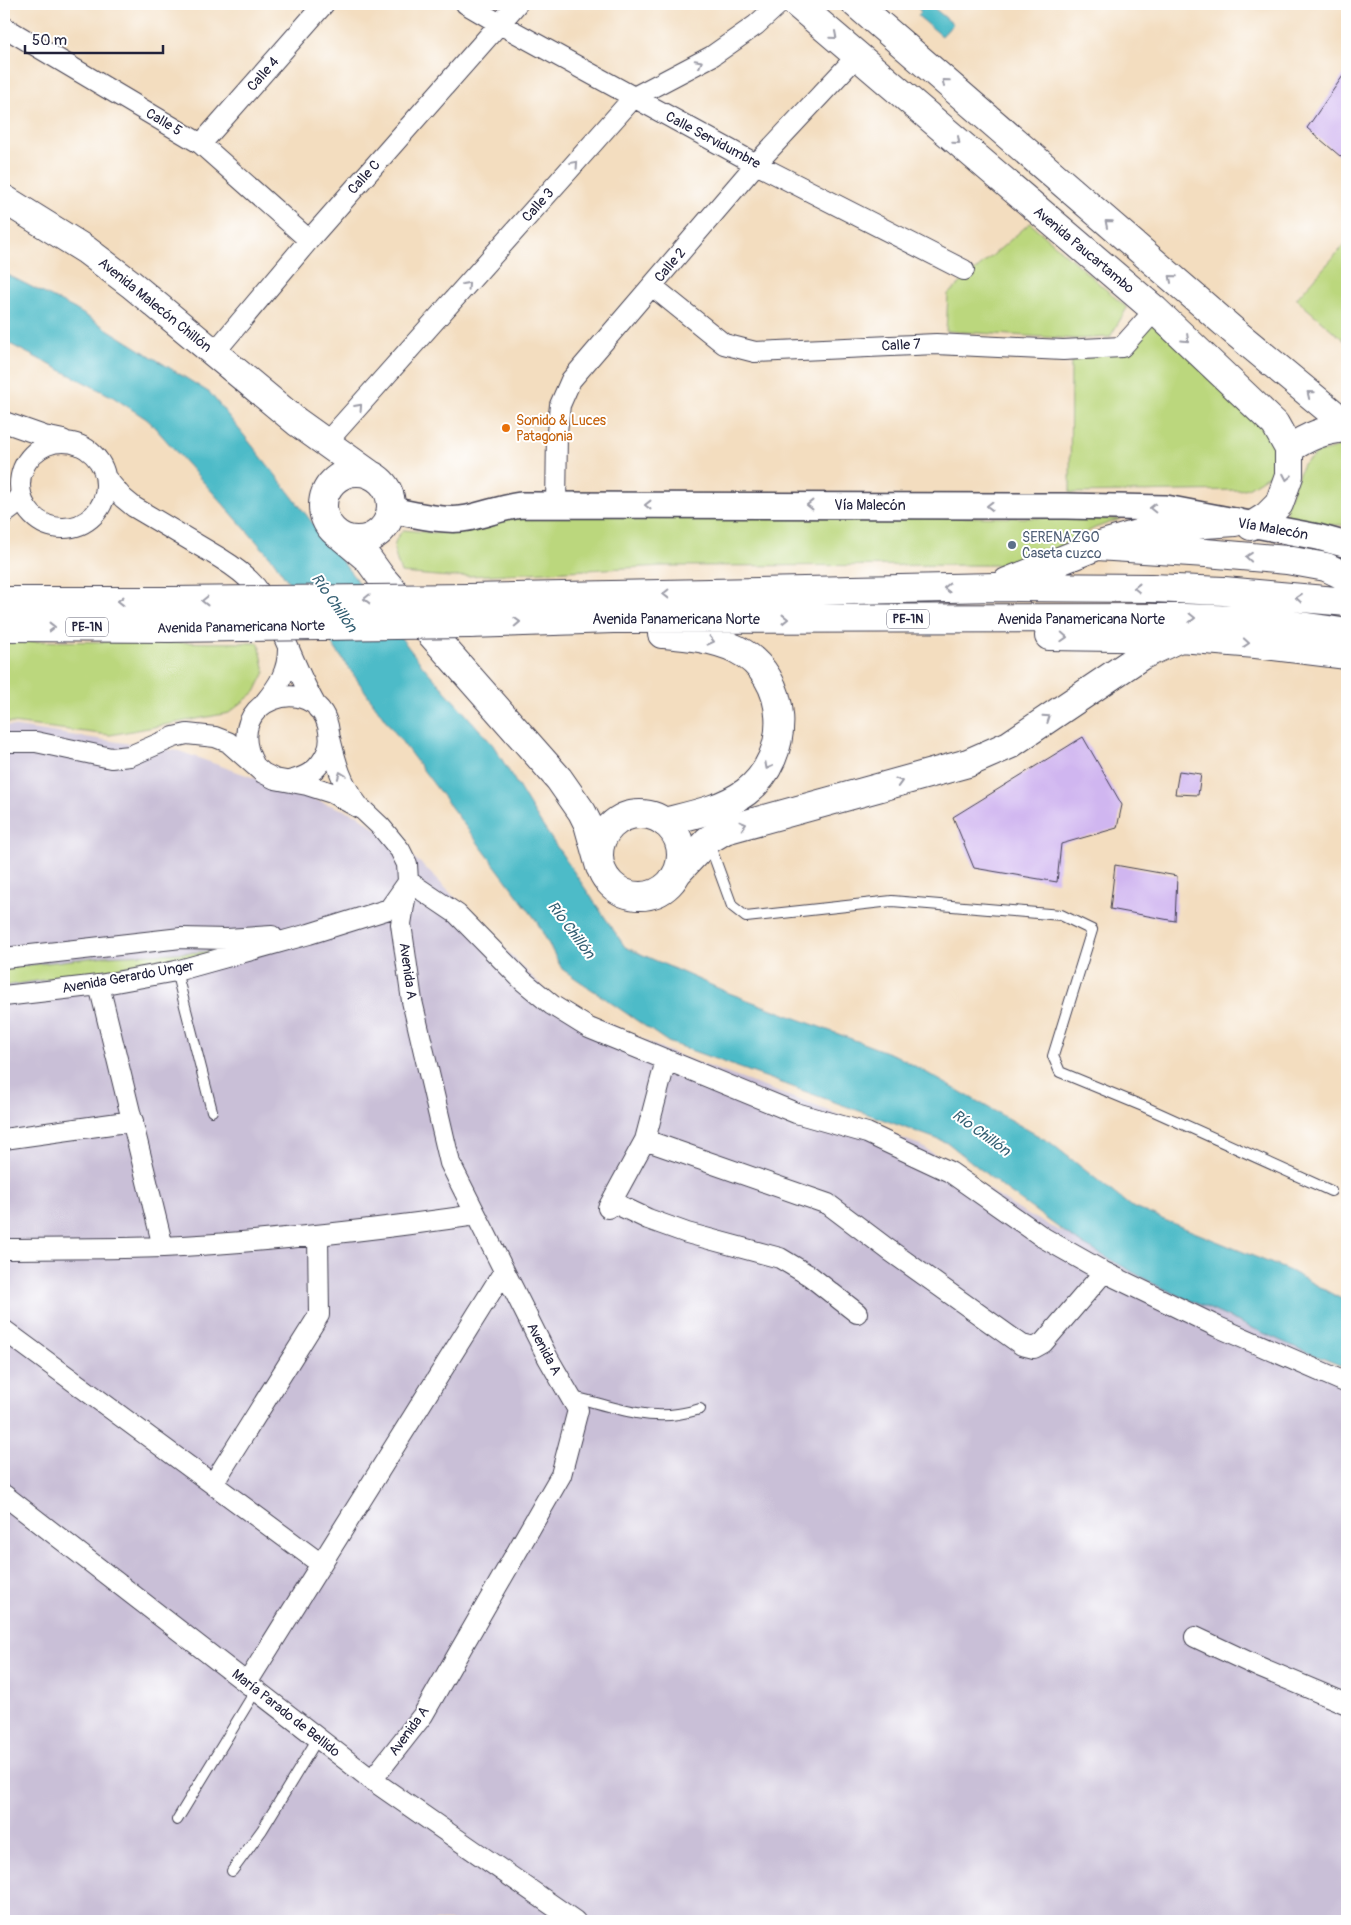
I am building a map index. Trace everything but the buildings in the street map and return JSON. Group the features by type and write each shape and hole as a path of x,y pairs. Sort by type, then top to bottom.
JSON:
{"main road":[{"name":"Avenida Paucartambo","path":"797,4 1155,310 1275,424 1289,449 1289,476 1279,504 1267,516 1243,524"},
{"path":"856,4 1144,255 1347,427"},
{"name":"Avenida Malecón Chillón","path":"4,199 86,250 131,284 298,422 371,475"},
{"path":"1122,282 1144,255"},
{"name":"Avenida Malecón Chillón","path":"298,422 313,441 320,458 323,475 323,503"},
{"path":"1289,449 1327,430 1347,427"},
{"path":"381,577 379,555 389,516 390,500 380,481 371,475 361,472 350,473 332,483 326,492 323,513 327,523 334,532 368,559 381,577 559,780 582,812 588,824 600,867 606,878 614,887 625,894 636,897 649,896 660,892 670,884 681,863 681,851 673,830 664,822 654,816 632,815 612,825 605,834 600,844 600,867"},
{"path":"343,538 364,540 374,536 382,530 389,516"},
{"path":"996,587 1097,546 1162,527 1243,524"},
{"path":"1097,546 1287,560 1326,567 1347,577"},
{"name":"Avenida Panamericana Norte","path":"4,627 170,615 469,611 996,587 1197,590 1347,602"},
{"name":"Avenida Panamericana Norte","path":"4,601 170,615"},
{"name":"Avenida Panamericana Norte","path":"469,611 613,618 876,620 1219,619 1321,628 1347,633"},
{"path":"613,618 641,630 712,640 737,649 757,664 767,676 778,702 780,716 777,743 769,765 758,781 744,793 726,803 664,822"},
{"path":"876,620 1040,636 1180,638 1256,644 1347,655"},
{"path":"677,873 708,840 724,830 968,763 990,754 1008,745 1141,656 1180,638"},
{"path":"559,780 596,805 607,810 632,815"}],"street":[{"name":"Calle 4","path":"201,144 324,4"},
{"name":"Calle Servidumbre","path":"466,4 756,164 964,270"},
{"name":"Calle C","path":"214,352 309,240 517,4"},
{"name":"Calle 3","path":"326,443 634,97 712,56 756,25 779,4"},
{"name":"Calle 5","path":"4,27 201,144 309,240"},
{"name":"Calle 2","path":"556,506 557,432 560,405 571,380 756,164 857,56"},
{"name":"Calle 7","path":"652,286 724,344 755,352 936,344 1063,350 1122,347 1155,310"},
{"path":"4,423 44,436 70,442 83,446 94,454 102,465 106,478 106,491 101,506 92,517 79,525 64,528 49,526 36,519 26,508 21,493 21,478 25,465 32,454 44,446 56,442 70,442"},
{"path":"4,423 16,439 25,465"},
{"path":"106,478 123,498 134,507 220,558 255,586 283,633 305,688 326,721 335,760 344,785 363,810 381,827 400,850 406,864 408,881 457,914 523,981 552,1005 589,1028 796,1113 867,1133 950,1172 1044,1238 1104,1272 1218,1327 1347,1384"},
{"path":"4,514 12,508 21,493"},
{"name":"Vía Malecón","path":"389,516 456,520 509,506 522,505 1074,506 1166,508 1347,545"},
{"path":"92,517 126,513 156,520"},
{"path":"254,764 247,752 245,738 248,725 254,712 281,682 288,660 288,649"},
{"path":"265,702 279,697 293,696 307,700 318,709"},
{"path":"4,742 36,742 112,758 130,756 174,737 199,734 215,737 228,742 263,773 275,779 332,793 363,810"},
{"path":"289,781 302,778 314,772 323,762 328,749 330,735"},
{"name":"Avenida Gerardo Unger","path":"4,996 176,972 389,909 408,881"},
{"name":"Avenida A","path":"372,1780 423,1715 561,1475 578,1410 548,1358 450,1163 412,1001 401,924 408,881"},
{"name":"Avenida Gerardo Unger","path":"4,958 181,938 227,939 309,934"},
{"path":"99,984 163,1247"},
{"path":"666,1060 644,1140 610,1205 687,1233 780,1258 810,1276 856,1313"},
{"path":"4,1139 133,1121"},
{"path":"644,1140 828,1204 1022,1345 1034,1348 1042,1343 1104,1272"},
{"path":"4,1249 163,1247 318,1235 476,1215"},
{"path":"213,1484 319,1315 318,1235"},
{"path":"251,1686 321,1564 504,1271"},
{"path":"4,1330 321,1564"},
{"name":"María Parado de Bellido","path":"4,1495 372,1780 575,1921"},
{"path":"1195,1636 1259,1667 1347,1704"}],"lane":[{"path":"708,840 732,906 746,917 892,901 1061,915 1092,930 1053,1056 1060,1072 1145,1107 1331,1191"},
{"path":"176,972 212,1111"},
{"path":"569,1395 634,1412 660,1415 678,1414 700,1409"},
{"path":"177,1820 251,1686"},
{"path":"232,1871 262,1830 318,1738"}],"shaded area":[{"path":"4,725 179,751 358,815 423,865 552,997 667,1051 920,1145 1024,1213 1347,1372 1347,1921 4,1921"}],"green space":[{"path":"1030,223 1127,308 1110,337 1076,339 946,331 948,294"},
{"path":"1347,242 1347,343 1296,299"},
{"path":"1155,316 1267,424 1277,453 1272,473 1248,488 1239,490 1070,493 1071,361 1124,350"},
{"path":"1347,445 1347,525 1319,525 1287,521 1286,506 1303,464 1318,453"},
{"path":"526,511 1120,519 1095,528 1049,552 1012,565 664,566 449,577 401,573 395,545 399,535 404,530 438,533 465,531"},
{"path":"4,641 259,643 265,672 255,692 229,713 110,735 4,722"},
{"path":"227,951 4,986 4,968 105,956"}],"water":[{"path":"929,4 953,24 942,36 918,16 921,12 918,8 920,5 926,7"},
{"name":"Río Chillón","path":"4,273 75,309 210,393 422,665 493,745 540,822 625,947 729,993 897,1056 1051,1143 1130,1206 1290,1271 1347,1302 1347,1368 1297,1348 1156,1285 1077,1241 1006,1190 948,1143 668,1042 562,969 536,920 384,718 273,560 148,420 113,397 4,341"}],"place":[{"name":"Sonido & Luces Patagonia","path":"506,428"},
{"name":"SERENAZGO Caseta cuzco","path":"1012,545"}]}
